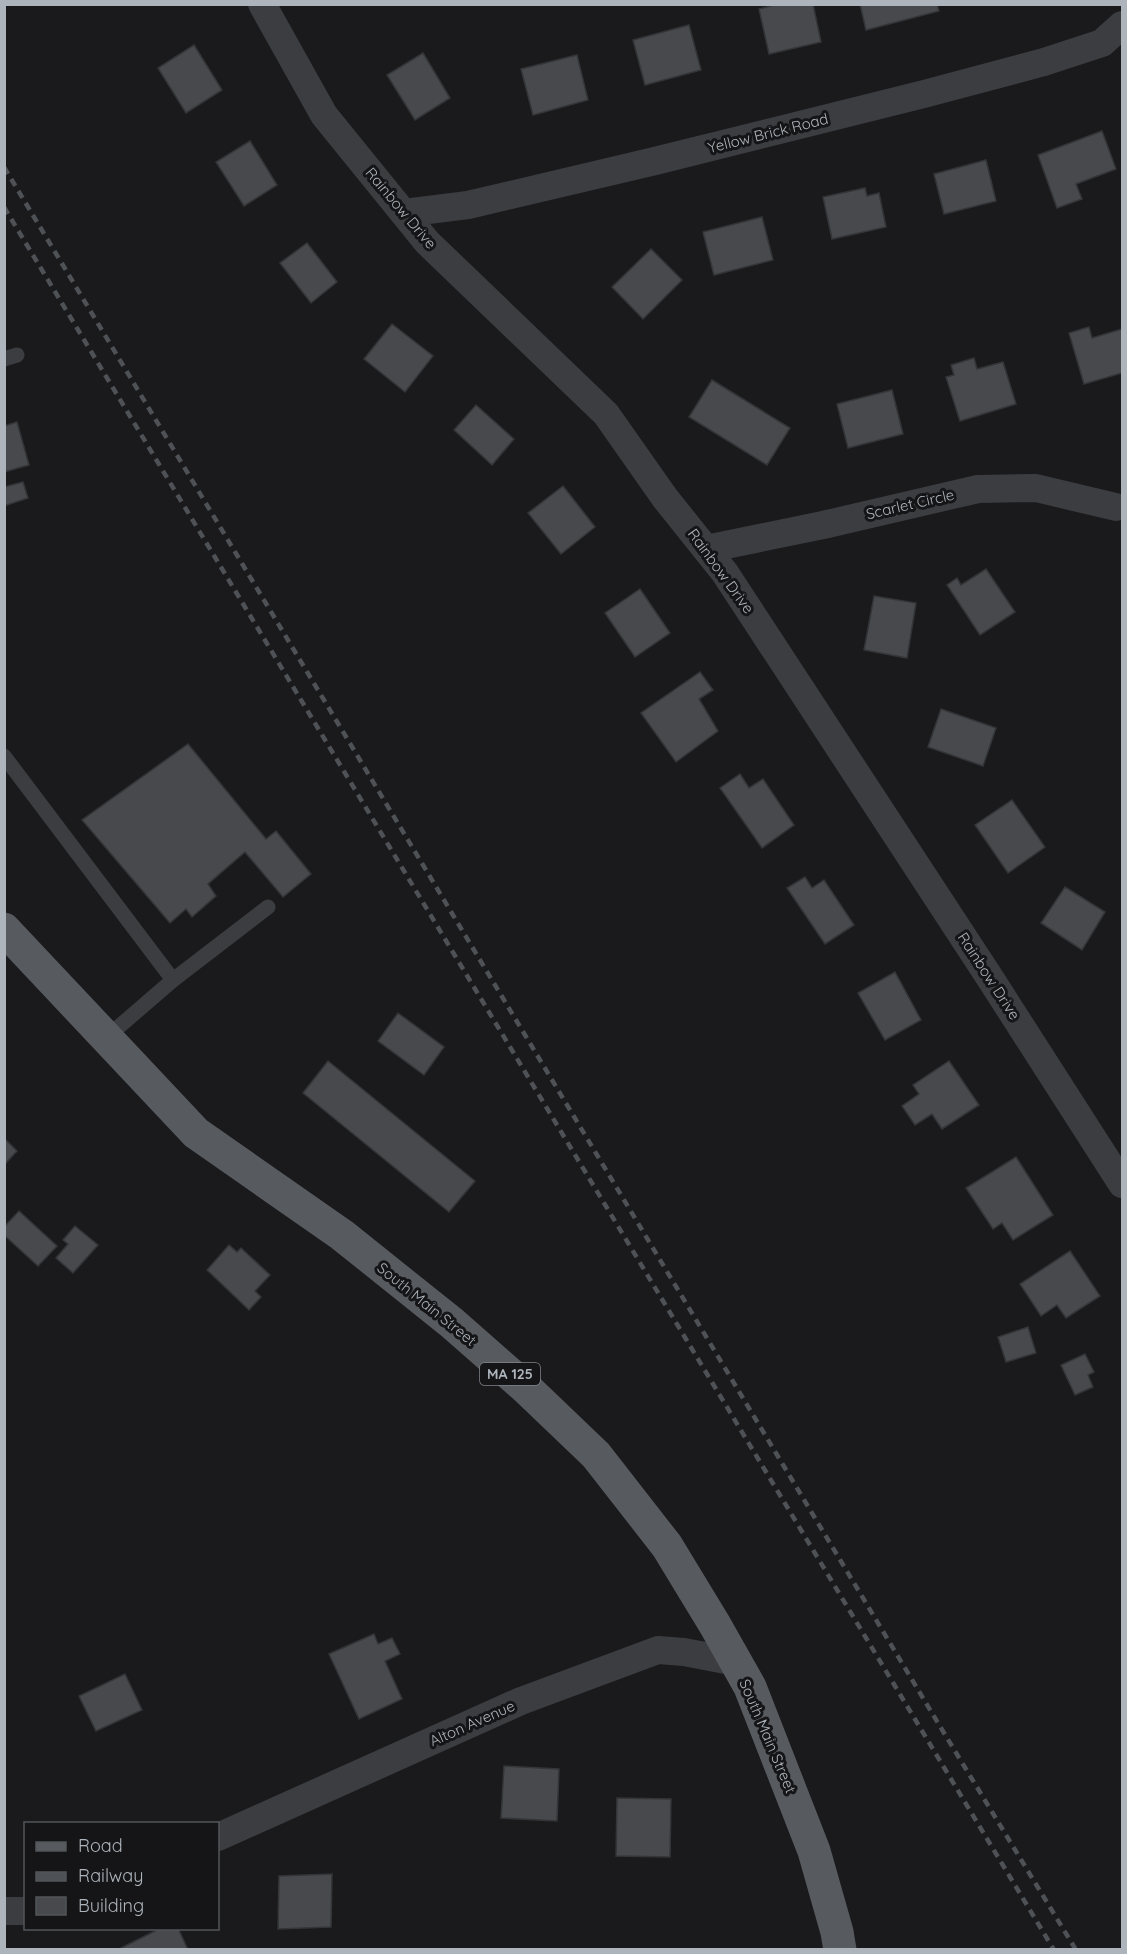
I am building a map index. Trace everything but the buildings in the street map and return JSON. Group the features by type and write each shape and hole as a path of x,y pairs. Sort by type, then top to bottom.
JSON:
{"main road":[{"name":"South Main Street","path":"4,929 196,1133 342,1235 452,1323 596,1455 667,1546 750,1687 814,1851 840,1950"}],"street":[{"name":"Rainbow Drive","path":"262,4 324,115 427,242 606,414 666,498 725,573 1122,1184"},
{"name":"Yellow Brick Road","path":"404,213 468,205 924,94 1044,62 1101,43 1122,25"},
{"name":"Scarlet Circle","path":"706,549 978,489 1036,488 1116,507"},
{"name":"Alton Avenue","path":"219,1837 521,1701 658,1650 684,1652 736,1662"},
{"path":"4,1911 24,1911"}],"lane":[{"path":"4,756 173,980"},
{"path":"107,1037 173,980 268,907"}],"railway":[{"path":"4,167 1076,1950"},
{"path":"4,207 1054,1950"}]}
